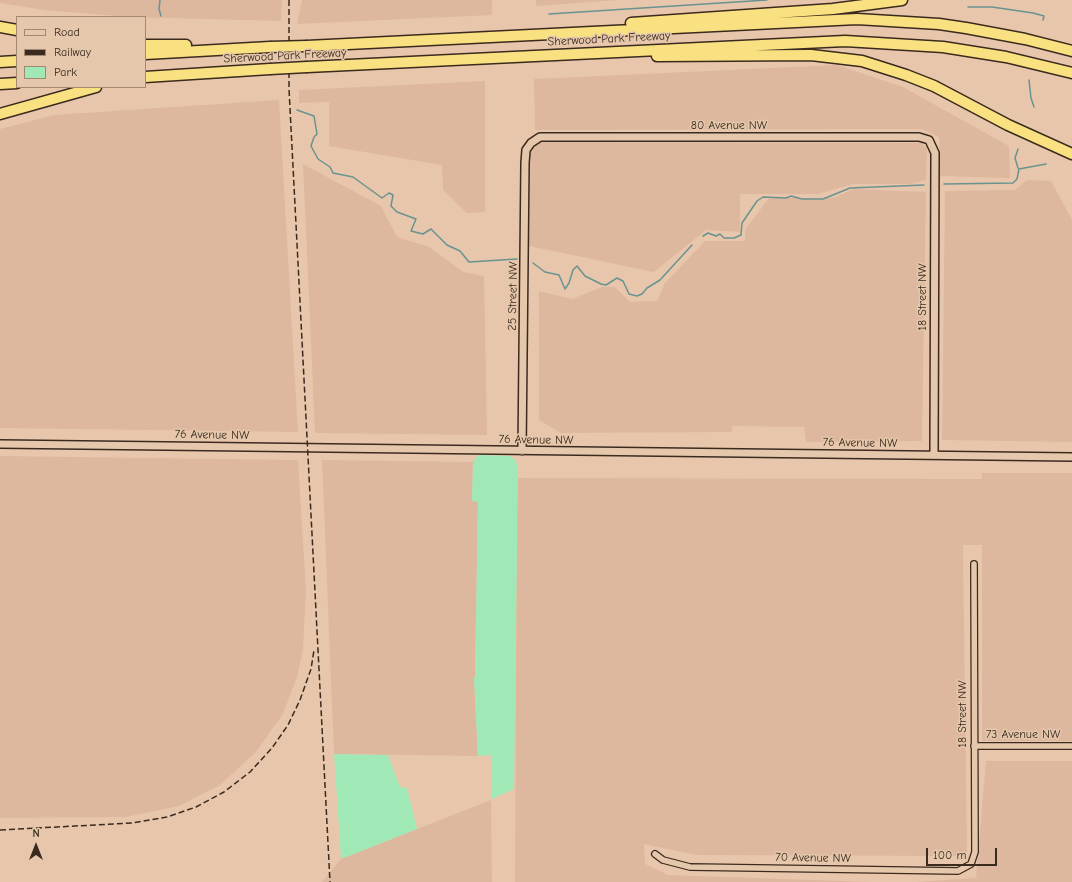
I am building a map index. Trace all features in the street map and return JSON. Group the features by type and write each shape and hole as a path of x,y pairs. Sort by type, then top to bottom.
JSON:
{"highway":[{"path":"482,37 523,30 833,9 902,0"},
{"name":"Sherwood Park Freeway","path":"146,54 856,20 939,24 1025,39 1072,51"},
{"path":"0,27 16,30"},
{"name":"Sherwood Park Freeway","path":"146,77 307,67 483,60 589,53 814,42 878,42 928,45 975,51 1072,73"},
{"path":"146,45 252,48"},
{"path":"589,53 615,56 811,55 862,61 906,74 934,86 1008,125 1072,154"},
{"path":"0,62 16,61"},
{"path":"0,84 16,83"},
{"path":"0,114 92,88"},
{"path":"1038,139 1072,146"}],"street":[{"name":"80 Avenue NW","path":"531,143 540,138 919,137 929,140"},
{"name":"18 Street NW","path":"929,140 935,153 934,455"},
{"name":"25 Street NW","path":"522,451 525,163 526,150 531,143"},
{"name":"76 Avenue NW","path":"0,444 1072,457"},
{"name":"18 Street NW","path":"971,864 975,852 974,564"},
{"name":"73 Avenue NW","path":"974,746 1072,746"},
{"name":"70 Avenue NW","path":"655,854 663,860 690,867 958,871 971,864"}],"shaded area":[{"path":"0,0 282,0 281,21 117,16 44,10 0,3"},
{"path":"302,0 492,0 492,15 297,24"},
{"path":"536,0 619,0 536,6"},
{"path":"837,65 903,87 1009,146 1010,178 940,176 939,137 922,129 535,130 534,79"},
{"path":"485,81 485,212 467,213 443,190 442,165 329,146 329,102 299,103 299,90"},
{"path":"279,100 298,432 0,428 0,129 54,115"},
{"path":"539,142 921,143 927,148 926,180 911,184 853,184 818,194 740,194 740,232 706,230 654,272 529,246 529,155"},
{"path":"303,164 381,206 397,237 429,247 463,272 484,276 487,435 315,433"},
{"path":"1027,180 1051,181 1072,220 1072,442 942,440 945,191 1015,190"},
{"path":"854,189 926,192 922,441 806,442 804,427 732,426 732,432 561,433 539,420 539,291 572,299 602,287 615,287 630,302 657,301 665,283 705,241 745,241 745,230 769,198 833,198"},
{"path":"0,456 298,460 306,590 303,650 297,677 283,714 255,753 220,785 179,806 126,817 0,818"},
{"path":"322,460 473,462 472,501 478,501 474,678 478,756 334,754"},
{"path":"982,473 1072,473 1072,741 982,741 982,545 963,545 967,856 696,855 644,844 645,864 668,875 871,882 515,882 517,478 982,479"},
{"path":"986,761 1072,761 1072,882 916,882 976,878"},
{"path":"491,800 492,882 322,882 341,859"}],"green space":[{"path":"477,456 510,456 515,460 518,466 514,789 492,799 492,755 478,756 474,678 478,502 472,501 473,462"},
{"path":"334,754 388,755 400,787 407,788 417,829 341,859"}],"waterway":[{"path":"160,0 159,9 161,16"},
{"path":"549,14 767,0"},
{"path":"968,7 992,7 1033,13 1044,16 1043,20"},
{"path":"1029,80 1031,98 1034,107"},
{"path":"297,110 314,116 317,134 314,137 311,146 318,159 330,167 333,173 353,177 382,198 389,193 393,195 391,206 397,212 416,219 411,231 423,234 431,229 447,245 460,251 469,262 517,259"},
{"path":"1018,149 1015,158 1018,168"},
{"path":"944,184 1013,183 1017,179 1019,169 1046,164"},
{"path":"703,236 708,233 716,236 720,234 724,238 734,238 741,235 742,223 757,201 763,197 786,198 791,196 802,199 823,199 850,188 924,185"},
{"path":"533,263 545,272 559,275 565,289 569,283 573,270 577,266 585,276 601,284 606,285 617,278 623,281 629,294 637,296 642,294 647,288 660,280 692,245"}],"railway":[{"path":"289,0 289,89 330,882"},
{"path":"0,830 132,823 167,817 196,807 224,792 250,772 272,748 288,725 300,700 311,669 314,650"}]}
